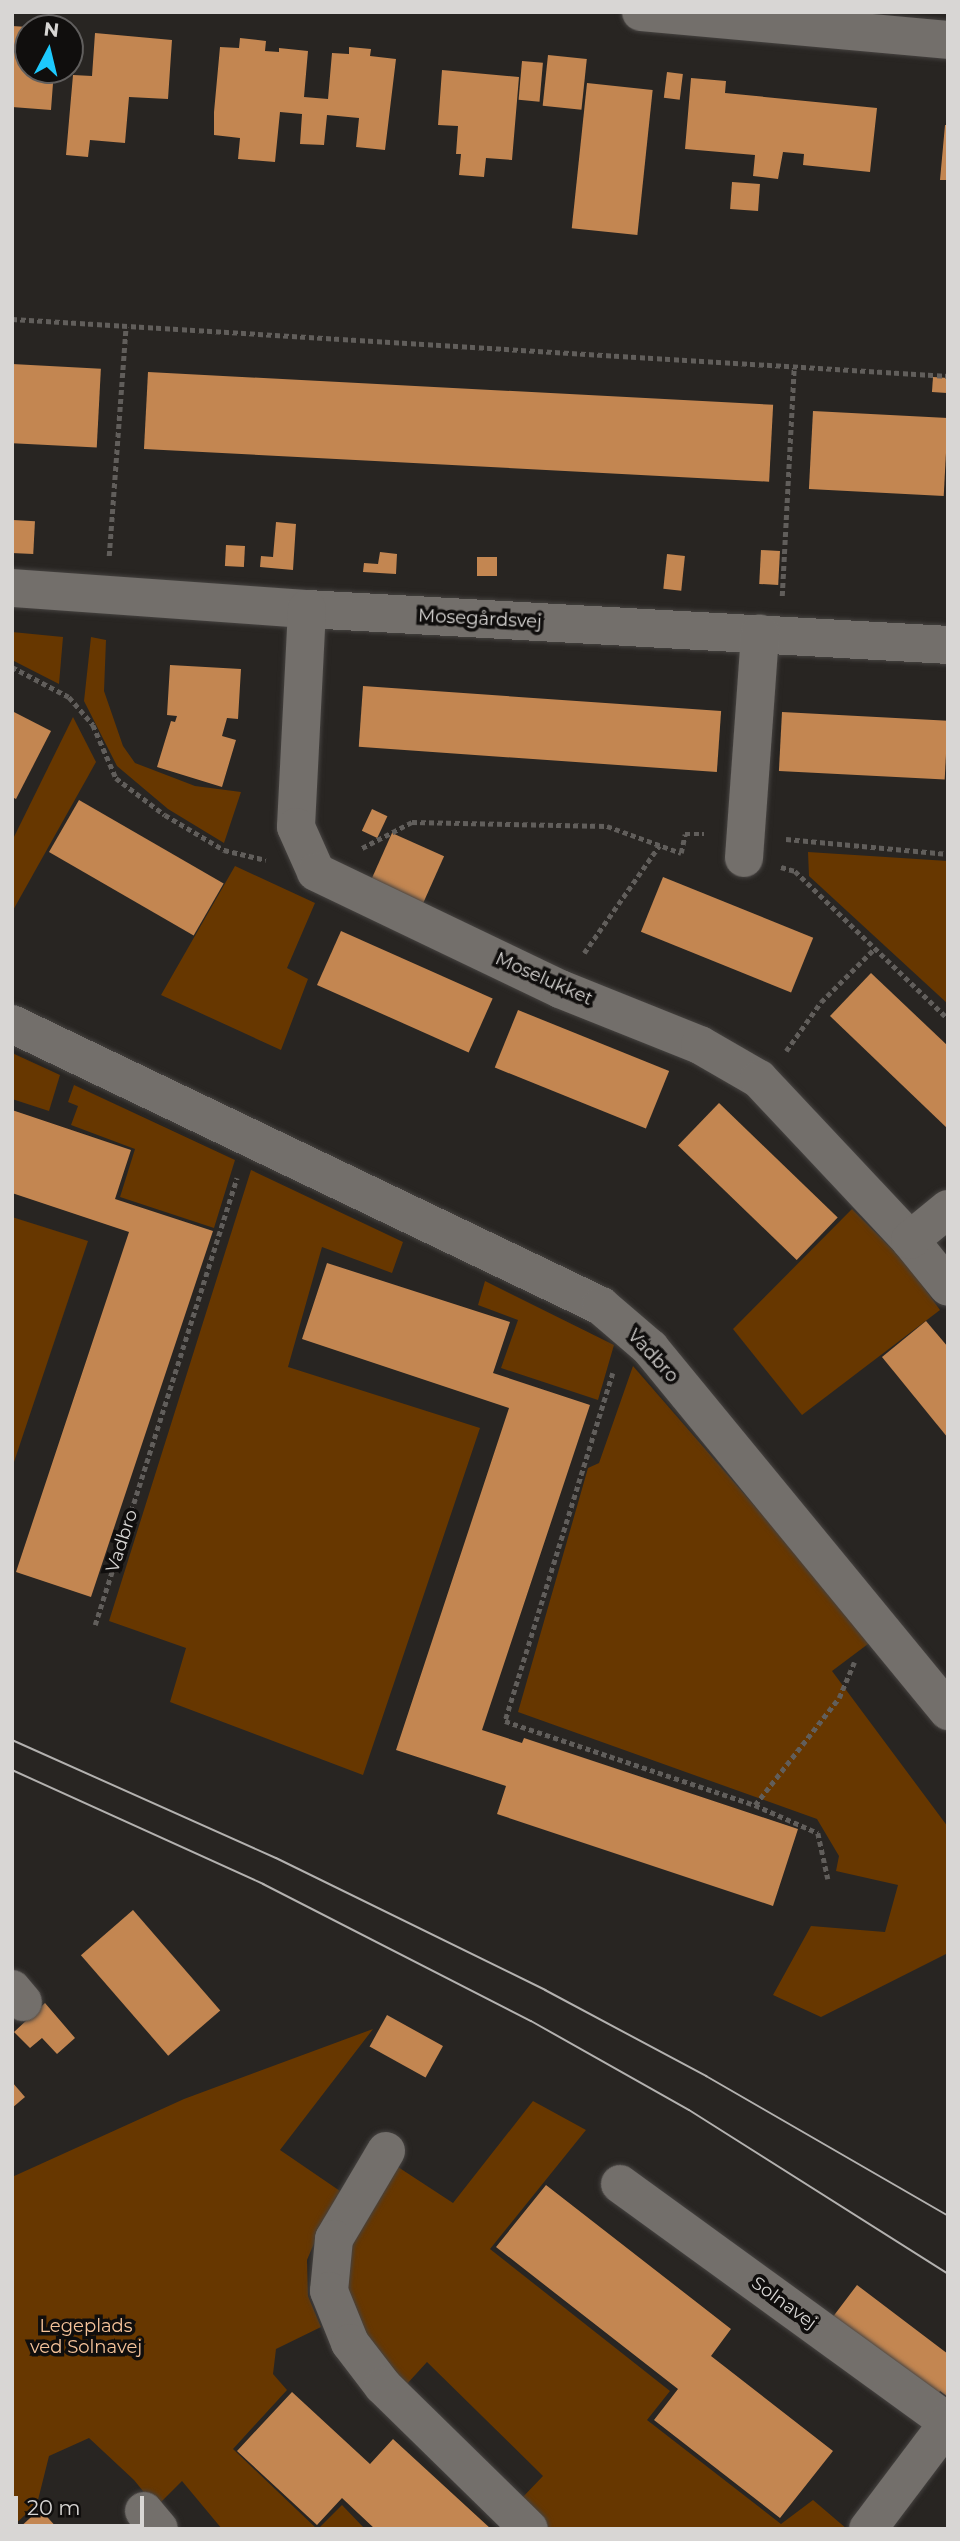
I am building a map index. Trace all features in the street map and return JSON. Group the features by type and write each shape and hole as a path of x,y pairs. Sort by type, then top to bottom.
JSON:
{"street":[{"path":"641,12 948,40"},
{"name":"Mosegårdsvej","path":"12,588 307,609 948,645"},
{"path":"307,609 296,827 316,872"},
{"path":"745,847 770,635"},
{"name":"Moselukket","path":"316,872 560,989 700,1045 759,1079 910,1240 948,1287"},
{"name":"Vadbro","path":"12,1024 601,1306 650,1348 948,1711"},
{"path":"910,1240 948,1209"},
{"path":"386,2151 334,2239 329,2291 350,2343 383,2386 529,2529"},
{"name":"Solnavej","path":"620,2184 948,2423 868,2529"}],"path":[{"path":"12,319 948,376"},
{"path":"106,595 126,327"},
{"path":"770,635 794,367"},
{"path":"12,667 69,697 93,725 117,778 165,815 224,850 316,872 412,822 607,826 681,853 685,834 745,847 948,854"},
{"path":"560,989 659,846"},
{"path":"745,847 795,871 948,1018"},
{"path":"759,1079 774,1068 821,1002 875,948"},
{"name":"Vadbro","path":"95,1625 250,1137"},
{"path":"627,1328 505,1721 755,1805 818,1833 828,1879"},
{"path":"755,1805 839,1698 872,1619"}],"green space":[{"path":"12,632 63,637 59,684 12,660"},
{"path":"91,637 106,640 104,691 123,746 135,763 195,786 241,792 224,843 168,809 117,766 84,701"},
{"path":"73,717 96,762 12,912 12,841"},
{"path":"808,852 948,861 948,1004 809,876"},
{"path":"235,866 315,903 287,968 308,979 281,1050 161,995"},
{"path":"12,1053 60,1075 49,1111 12,1099"},
{"path":"74,1085 235,1160 214,1228 120,1197 135,1149 71,1125 78,1106 68,1102"},
{"path":"251,1170 403,1242 392,1273 322,1247 288,1367 480,1428 363,1775 170,1702 186,1648 109,1621"},
{"path":"852,1209 907,1264 940,1310 802,1415 733,1329"},
{"path":"12,1217 88,1241 12,1468"},
{"path":"485,1281 614,1345 598,1400 501,1368 518,1320 478,1305"},
{"path":"633,1366 872,1641 832,1671 948,1827 948,1953 821,2017 773,1995 811,1926 885,1932 898,1885 836,1871 839,1856 817,1819 518,1712 588,1468 599,1463"},
{"name":"Legeplads ved Solnavej","path":"373,2029 280,2150 340,2191 307,2260 308,2296 321,2327 276,2349 273,2374 287,2390 233,2449 317,2529 222,2529 182,2481 156,2507 134,2480 89,2438 49,2456 37,2504 12,2527 12,2177 184,2099"},
{"path":"533,2101 586,2130 490,2249 670,2391 647,2420 781,2524 813,2500 847,2529 548,2529 521,2499 543,2476 427,2362 406,2385 362,2334 342,2267 364,2215 398,2167 453,2203"},
{"path":"342,2505 365,2529 318,2529"}],"building":[{"path":"12,26 14,84 53,84 51,110 12,107"},
{"path":"95,33 172,40 168,99 129,97 125,143 90,140 88,157 66,155 72,84 84,84 84,76 92,76"},
{"path":"240,38 266,41 265,51 279,52 279,48 308,51 304,97 328,99 332,53 349,54 349,47 371,49 370,56 396,59 385,150 356,147 359,118 327,115 324,145 300,144 302,114 280,112 275,162 238,159 240,138 214,135 214,112 220,47 239,48"},
{"path":"548,55 587,59 581,110 543,106"},
{"path":"522,61 543,63 540,102 519,100"},
{"path":"442,70 519,77 512,160 486,158 484,177 459,175 461,154 456,154 458,126 438,125"},
{"path":"667,72 683,74 680,100 664,98"},
{"path":"691,78 726,81 725,93 877,108 870,172 803,165 804,154 783,152 778,179 753,176 755,155 685,149"},
{"path":"587,83 653,90 637,235 572,228"},
{"path":"945,125 948,125 948,180 940,180"},
{"path":"732,182 760,184 758,211 730,209"},
{"path":"12,364 101,369 97,448 12,443"},
{"path":"148,372 773,405 769,482 144,449"},
{"path":"933,377 948,378 947,393 932,392"},
{"path":"813,411 948,418 944,496 809,489"},
{"path":"13,520 35,521 33,554 12,553"},
{"path":"276,522 296,524 293,570 260,567 261,556 273,557"},
{"path":"226,545 245,546 244,567 225,566"},
{"path":"761,550 780,551 778,585 759,584"},
{"path":"380,552 397,554 396,574 363,572 364,563 378,564"},
{"path":"667,554 685,556 681,591 663,589"},
{"path":"477,557 497,557 497,576 477,576"},
{"path":"170,665 241,669 238,719 227,718 222,736 236,740 222,787 157,767 171,721 175,722 177,716 167,715"},
{"path":"363,686 721,711 717,772 359,747"},
{"path":"12,711 51,731 16,799 12,797"},
{"path":"782,712 948,721 945,780 779,771"},
{"path":"79,800 224,884 194,935 49,852"},
{"path":"372,809 387,816 377,838 362,831"},
{"path":"392,833 444,856 420,910 368,887"},
{"path":"663,877 813,938 791,992 641,932"},
{"path":"341,931 493,999 469,1052 317,985"},
{"path":"871,973 948,1046 948,1129 830,1016"},
{"path":"518,1010 669,1071 646,1129 495,1067"},
{"path":"719,1103 838,1218 797,1260 678,1145"},
{"path":"12,1110 131,1150 115,1199 213,1231 91,1597 16,1572 129,1232 12,1193"},
{"path":"327,1263 510,1322 493,1373 590,1405 482,1730 522,1743 524,1738 798,1829 773,1906 497,1814 506,1786 396,1750 509,1408 302,1339"},
{"path":"926,1321 948,1347 948,1438 882,1357"},
{"path":"133,1910 220,2010 168,2056 81,1955"},
{"path":"45,2003 75,2038 57,2054 42,2038 30,2048 14,2032"},
{"path":"387,2015 443,2046 426,2078 370,2046"},
{"path":"12,2082 25,2097 12,2108"},
{"path":"546,2185 731,2329 711,2356 833,2451 780,2518 654,2420 678,2389 496,2247"},
{"path":"857,2285 948,2354 948,2397 940,2391 936,2398 832,2318"},
{"path":"292,2392 370,2464 393,2439 491,2529 375,2529 342,2498 317,2525 237,2451"},
{"path":"40,2509 58,2529 18,2529"}],"tram line":[{"path":"12,1740 276,1858 545,1990 706,2076 948,2216"},
{"path":"12,1770 263,1884 531,2021 689,2110 948,2274"}]}
